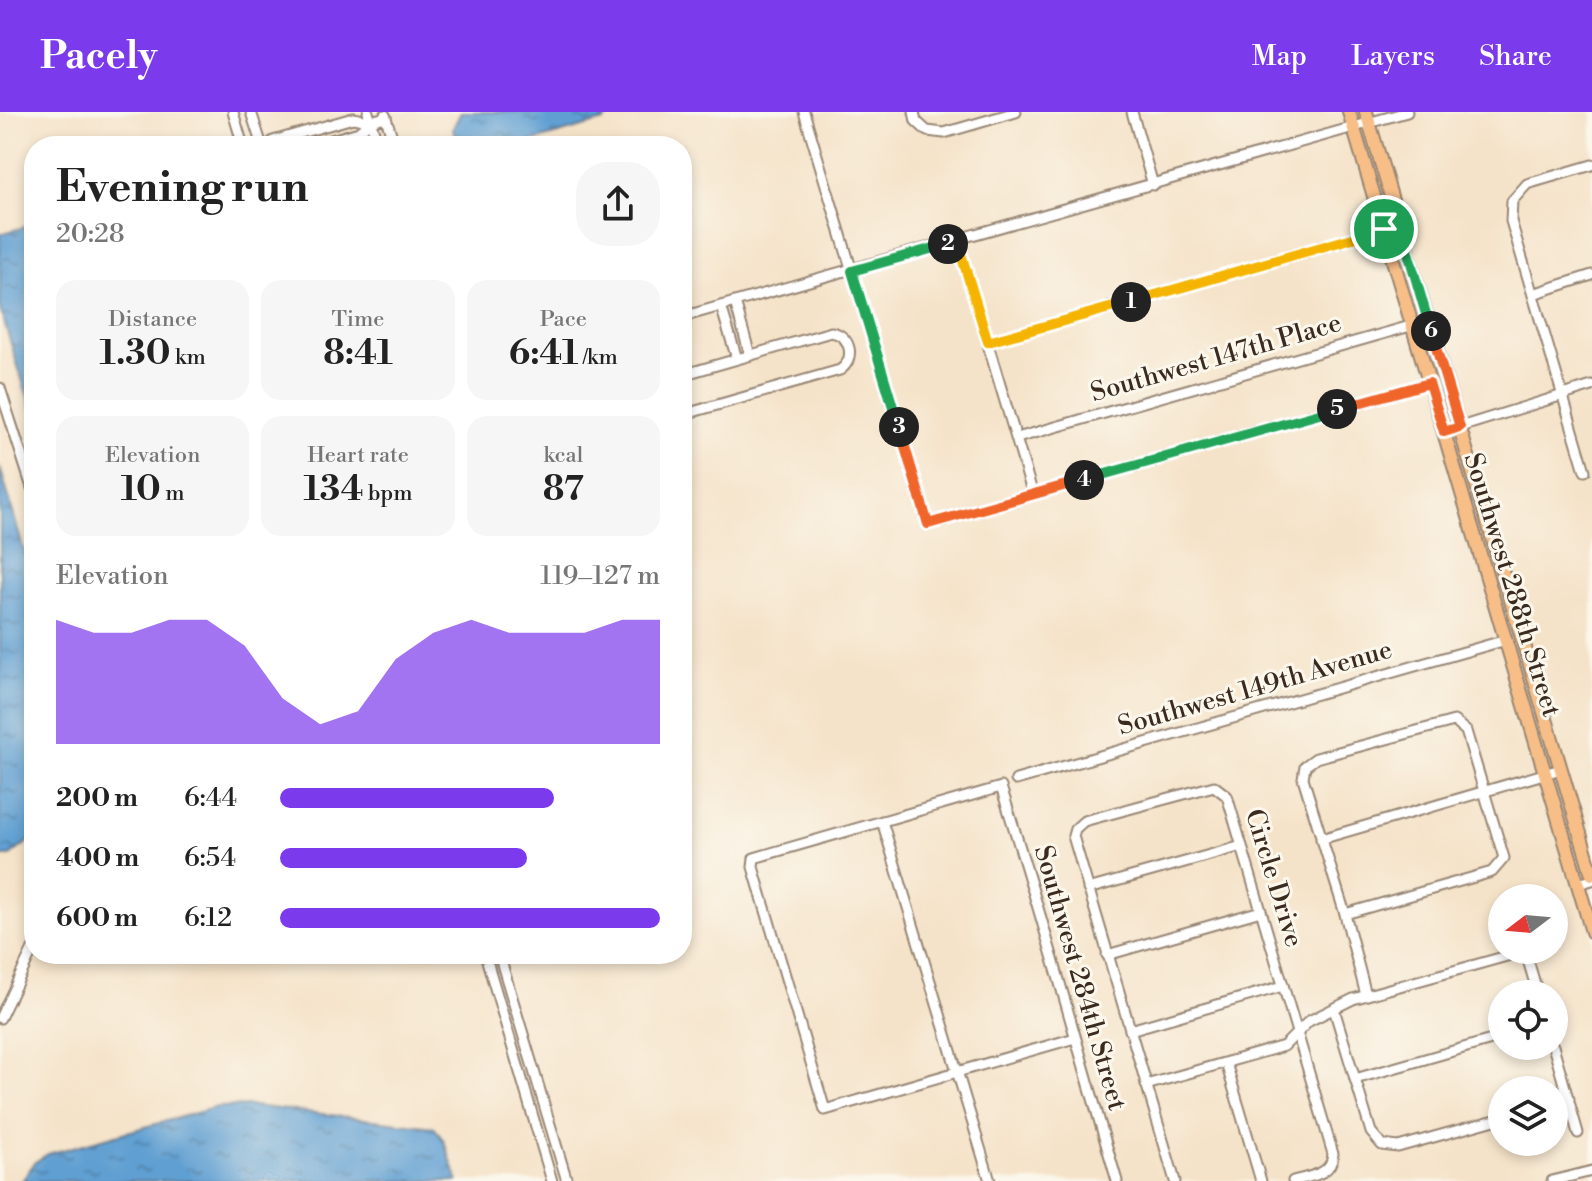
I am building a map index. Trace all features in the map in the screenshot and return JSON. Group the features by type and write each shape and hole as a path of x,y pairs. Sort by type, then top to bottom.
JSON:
{"main road":[{"name":"Southwest 288th Street","path":"1349,112 1592,932"},
{"name":"Southwest 288th Street","path":"1368,118 1592,874"}],"street":[{"path":"233,112 240,136"},
{"path":"251,112 259,136"},
{"path":"804,112 928,524 1429,383"},
{"path":"915,116 927,131 944,133 1016,112"},
{"path":"1132,112 1153,185"},
{"path":"692,314 1354,129 1368,118 1407,112"},
{"path":"290,136 353,118 385,115 392,136"},
{"path":"345,136 359,132 369,116"},
{"path":"369,116 375,136"},
{"path":"1585,471 1511,221 1512,201 1527,184 1592,165"},
{"path":"988,342 1400,225"},
{"path":"957,241 1033,495"},
{"path":"1533,294 1592,275"},
{"path":"735,302 750,355"},
{"path":"721,306 737,359"},
{"name":"Southwest 147th Place","path":"1017,438 1428,321"},
{"path":"692,372 831,332 846,339 851,356 840,370 692,412"},
{"path":"1444,432 1592,386"},
{"path":"0,388 24,463"},
{"name":"Southwest 149th Avenue","path":"1016,780 1506,640"},
{"path":"1345,914 1492,872 1504,858 1466,731 1454,721 1316,758 1305,766 1303,778 1345,914 1366,995"},
{"path":"1321,839 1561,769"},
{"name":"Circle Drive","path":"1175,1181 1073,841 1077,825 1209,786 1220,788 1227,796 1333,1159 1327,1170 1293,1181"},
{"name":"Southwest 284th Street","path":"882,821 1001,787 1117,1181"},
{"path":"990,1181 957,1072 882,821 754,858 753,867 771,934 825,1110 957,1072 1075,1038"},
{"path":"1088,889 1242,846"},
{"path":"1578,884 1592,880"},
{"path":"1107,955 1261,911"},
{"path":"1146,1085 1284,1046 1309,1021 1366,995 1488,960"},
{"path":"0,1018 26,964"},
{"path":"488,964 552,1181"},
{"path":"502,964 567,1181"},
{"path":"1130,1030 1283,986"},
{"path":"1334,1009 1376,1140 1390,1147 1488,1122"},
{"path":"1355,1079 1488,1041"},
{"path":"513,1050 526,1045"},
{"path":"1557,1060 1578,1133"},
{"path":"1226,1063 1261,1181"},
{"path":"1552,1181 1592,1171"}],"water":[{"path":"461,112 611,112 604,121 552,136 455,136 453,128"},
{"path":"24,227 24,385 0,309 0,234"},
{"path":"0,467 24,551 24,845 10,856 0,856"},
{"path":"253,1106 434,1127 444,1141 458,1181 22,1181 35,1162 48,1154 217,1107"}],"route":[{"path":"1400,225 1460,427 1444,432 1429,383 928,524 852,271 957,241 988,342 1384,229 1400,225"}]}
